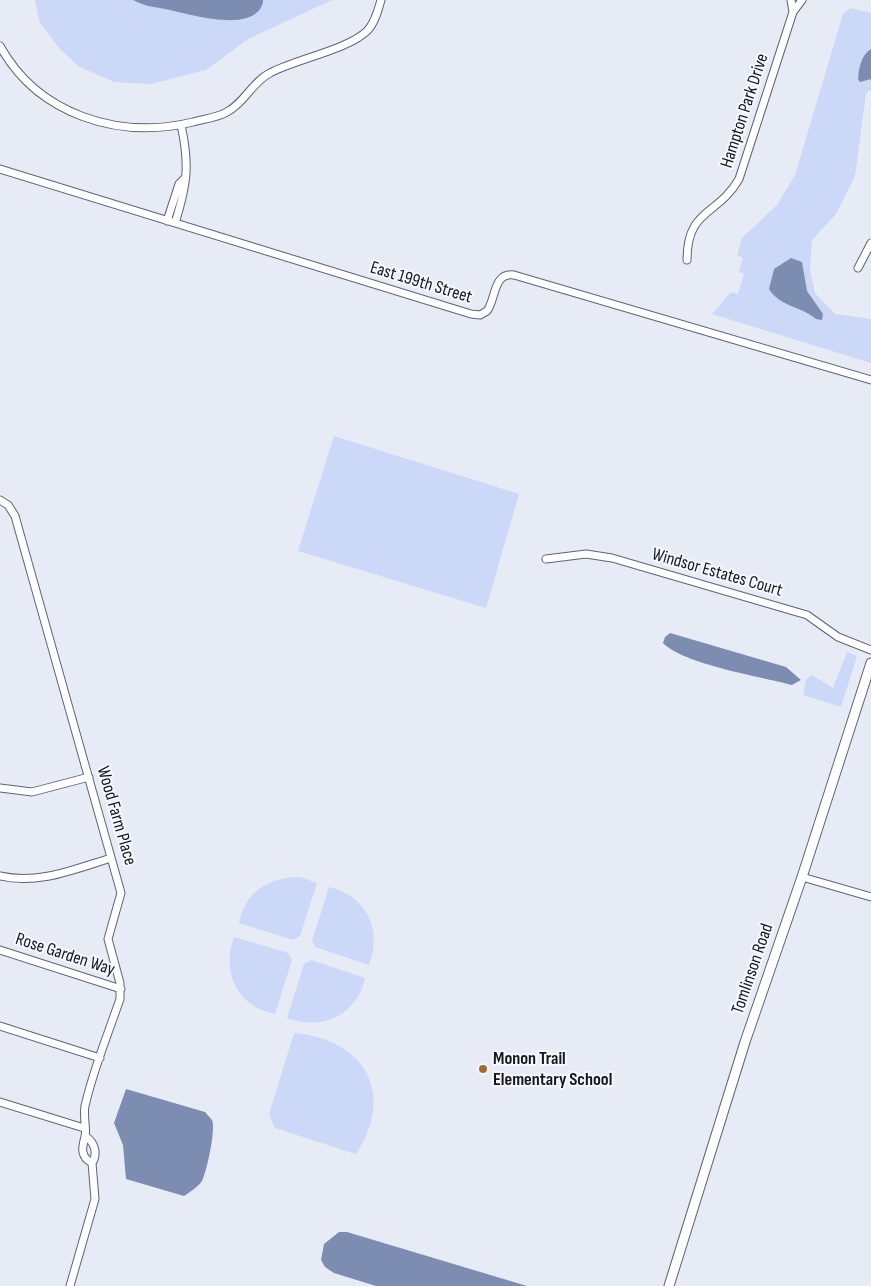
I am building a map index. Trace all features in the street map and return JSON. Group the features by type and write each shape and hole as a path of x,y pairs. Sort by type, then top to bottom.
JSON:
{"street":[{"path":"0,46 14,67 37,90 78,115 100,124 125,128 161,128 224,114 237,106 270,72 361,35 374,21 381,0"},
{"path":"791,0 793,12"},
{"path":"793,12 802,0"},
{"name":"Hampton Park Drive","path":"687,260 687,239 694,225 727,195 740,178 793,12"},
{"path":"175,223 186,187 184,180 188,158 181,125"},
{"name":"East 199th Street","path":"0,168 476,315 484,313 490,308 499,280 507,275 514,275 871,380"},
{"path":"167,221 179,184 184,180"},
{"path":"858,268 871,243"},
{"name":"Wood Farm Place","path":"0,500 8,505 17,522 121,893 109,934 108,945 121,989 120,999 84,1108 85,1136 82,1142 82,1152 86,1159 92,1163"},
{"name":"Windsor Estates Court","path":"546,559 580,554 612,558 807,615 838,637 871,650"},
{"name":"Tomlinson Road","path":"669,1286 745,1042 802,877 871,663"},
{"path":"0,788 32,792 89,777"},
{"path":"0,876 22,879 41,878 112,858"},
{"path":"802,877 871,896"},
{"name":"Rose Garden Way","path":"0,950 121,989"},
{"path":"0,1026 100,1058"},
{"path":"0,1102 84,1128"},
{"name":"Wood Farm Place","path":"70,1286 95,1199 92,1163 95,1159 95,1150 91,1140 85,1136"}],"shaded area":[{"path":"35,0 332,0 248,39 206,70 151,84 114,82 78,66 59,48 39,21"},
{"path":"133,0 263,0 263,2 258,11 249,17 237,20 224,20 210,19 148,6"},
{"path":"850,8 871,13 871,90 866,93 855,176 836,214 812,240 810,270 815,293 835,314 871,319 871,363 712,314 731,292 738,294 744,274 739,272 743,258 737,255 742,238 777,205 795,175 843,14"},
{"path":"871,49 871,79 860,82 858,79 861,62"},
{"path":"791,258 802,262 807,291 823,314 822,320 816,319 804,311 785,303 769,289 774,269"},
{"path":"334,436 519,494 486,608 298,551"},
{"path":"670,633 786,667 801,680 792,685 724,669 687,657 673,651 663,643 665,637"},
{"path":"847,652 857,656 841,707 803,695 806,680 812,675 833,688"},
{"path":"300,877 317,883 300,936 293,940 239,923 247,902 260,888 279,880"},
{"path":"329,887 342,891 353,898 362,906 368,916 374,939 369,965 315,947 312,941"},
{"path":"234,937 288,953 292,960 275,1014 251,1004 235,986 230,962 230,950"},
{"path":"311,960 365,978 361,991 346,1011 325,1021 312,1023 287,1018 304,964"},
{"path":"294,1033 319,1037 339,1046 355,1058 367,1073 373,1091 373,1111 368,1132 356,1154 275,1128 269,1114"},
{"path":"126,1089 205,1112 212,1120 212,1141 204,1176 194,1189 184,1196 126,1179 123,1145 114,1123"},
{"path":"339,1232 347,1232 527,1286 376,1286 334,1273 325,1267 321,1260 324,1244"}],"place":[{"name":"Monon Trail Elementary School","path":"483,1069"}]}
